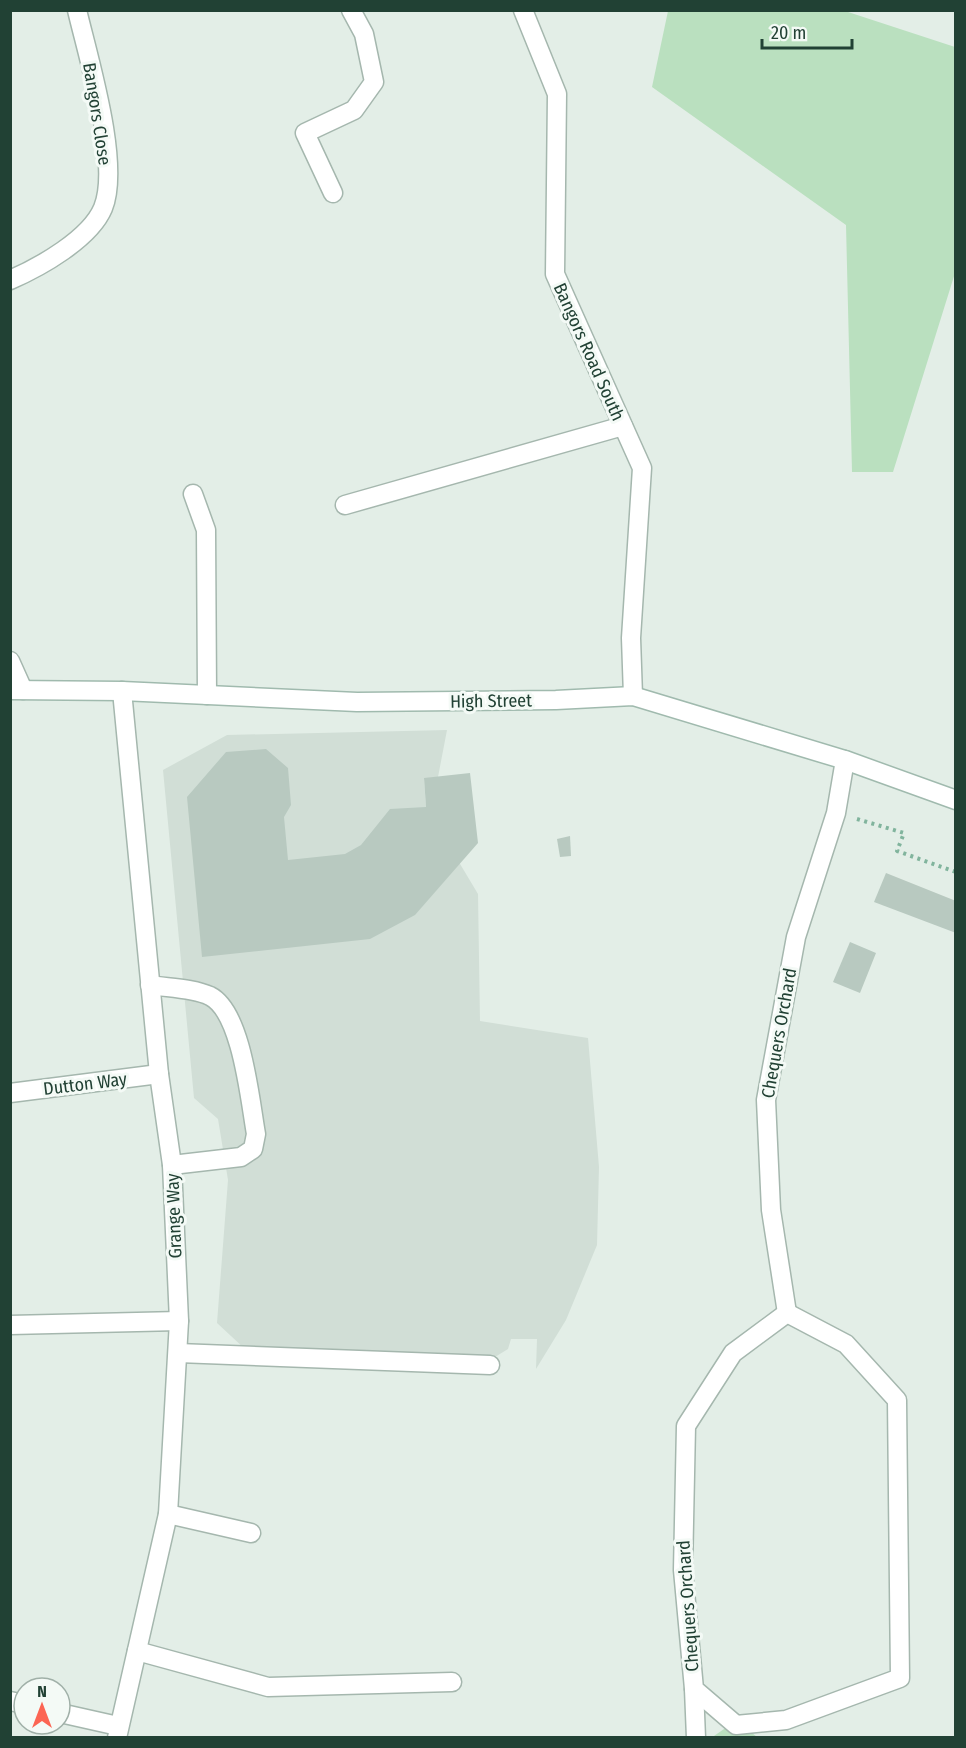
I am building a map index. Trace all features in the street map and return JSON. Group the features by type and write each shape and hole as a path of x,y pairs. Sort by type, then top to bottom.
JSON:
{"street":[{"name":"Bangors Close","path":"10,280 63,250 87,230 102,208 108,183 106,151 98,103 77,10"},
{"path":"333,193 305,134 354,110 374,82 364,34 351,10"},
{"name":"Bangors Road South","path":"523,10 557,94 555,274 642,468 631,638 633,696"},
{"path":"345,505 623,426"},
{"path":"193,494 206,530 207,695"},
{"path":"10,662 17,690"},
{"name":"High Street","path":"17,690 122,691 357,702 556,700 633,696 845,760 956,800"},
{"name":"Grange Way","path":"117,1732 168,1514 178,1353 172,1165 159,1074 122,691"},
{"name":"Chequers Orchard","path":"787,1313 771,1210 766,1100 796,937 836,813 845,760"},
{"path":"150,986 211,996 226,1010 238,1046 256,1134 253,1149 241,1157 172,1165"},
{"name":"Dutton Way","path":"10,1093 159,1074"},
{"name":"Chequers Orchard","path":"787,1313 846,1344 897,1400 900,1678 786,1720 736,1725 694,1689 683,1570 686,1426 732,1353 787,1313"},
{"path":"10,1325 178,1321"},
{"path":"178,1353 490,1365"},
{"path":"168,1514 251,1533"},
{"path":"137,1651 268,1687 452,1682"},
{"path":"694,1689 696,1737"},
{"path":"72,1717 117,1732"},
{"path":"781,1737 786,1720"}],"path":[{"path":"836,813 904,833 897,851 956,872"}],"shaded area":[{"path":"447,730 438,777 424,779 426,807 478,894 480,1021 588,1038 599,1167 597,1245 566,1320 536,1369 537,1339 511,1339 508,1349 495,1357 245,1349 217,1323 228,1180 218,1119 194,1098 163,770 227,735"}],"green space":[{"path":"668,11 845,11 955,47 955,273 893,472 852,472 846,225 652,87"},
{"path":"727,1727 747,1729 757,1737 711,1738"}],"building":[{"path":"266,749 288,768 291,805 284,817 288,860 345,854 361,845 390,809 426,807 424,778 470,773 478,843 415,915 370,939 202,957 187,797 226,752"},
{"path":"570,836 571,856 560,857 557,839"},
{"path":"886,873 956,901 956,933 874,902"},
{"path":"850,942 876,953 860,993 833,982"}]}
